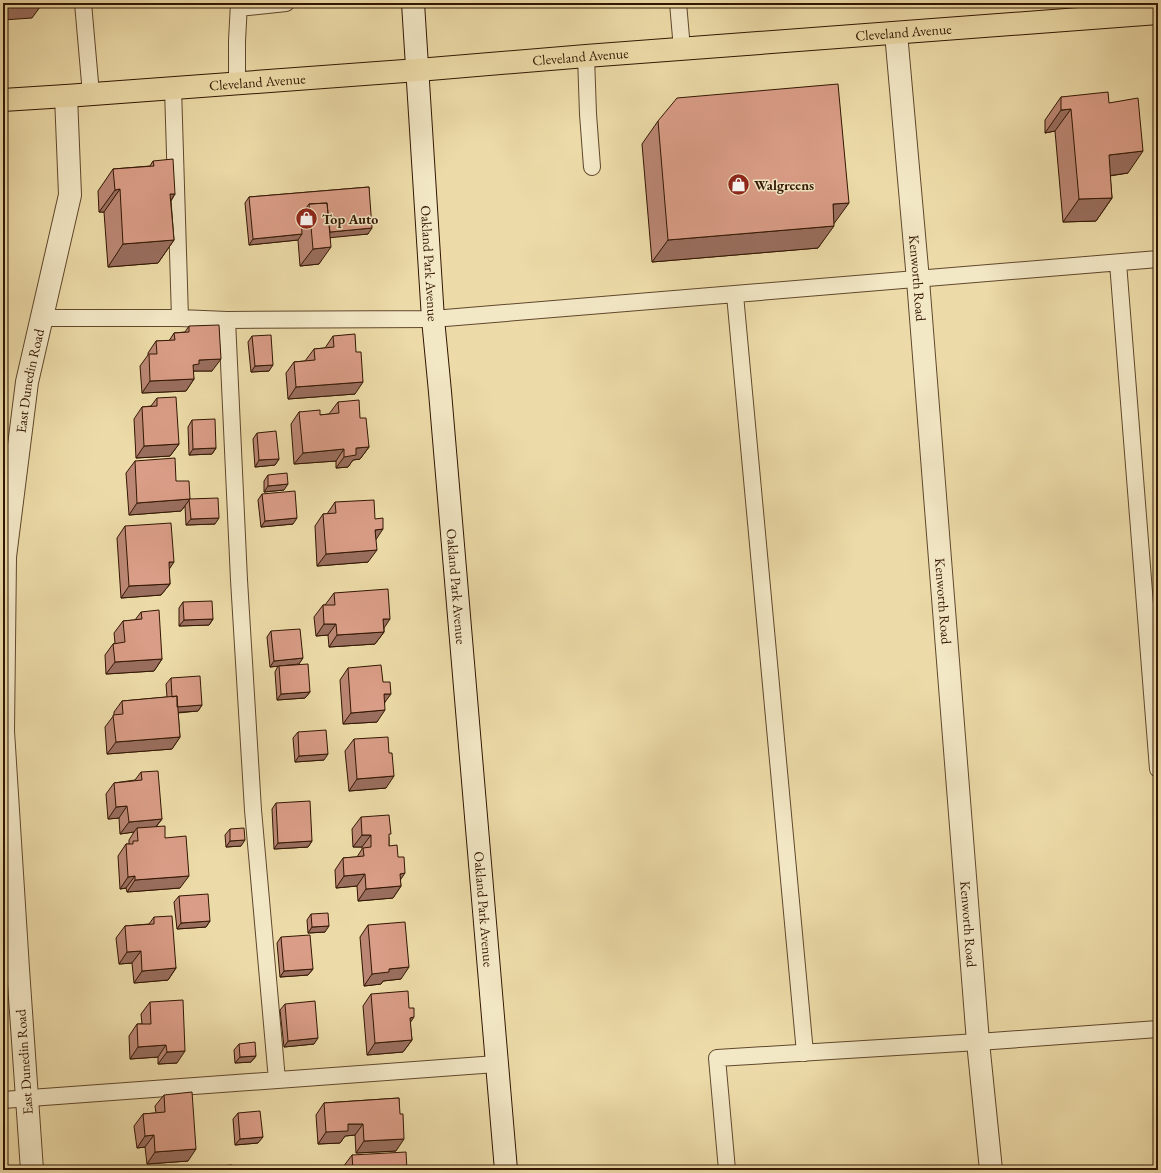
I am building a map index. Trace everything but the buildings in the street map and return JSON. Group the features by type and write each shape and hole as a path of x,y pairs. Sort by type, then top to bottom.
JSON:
{"main road":[{"name":"Cleveland Avenue","path":"3,100 418,70 1158,13"}],"street":[{"name":"Oakland Park Avenue","path":"413,3 433,319 442,408 506,1170"},
{"name":"Kenworth Road","path":"896,33 918,280 978,1042 991,1170"},
{"name":"East Dunedin Road","path":"32,1170 3,731 5,557 10,464 27,382 70,195 66,96"}],"lane":[{"path":"83,3 91,94"},
{"path":"237,83 239,6 286,3"},
{"path":"678,3 682,49"},
{"path":"586,56 587,103 592,167"},
{"path":"173,88 180,318"},
{"path":"42,318 180,318 227,320 433,319 1158,259"},
{"path":"1118,263 1158,769"},
{"path":"735,295 805,1052"},
{"path":"227,320 239,580 253,810 277,1080"},
{"path":"727,1170 717,1058 1158,1029"},
{"path":"3,1100 496,1064"}],"place":[{"name":"Walgreens","path":"738,185"},
{"name":"Top Auto","path":"307,219"}]}
